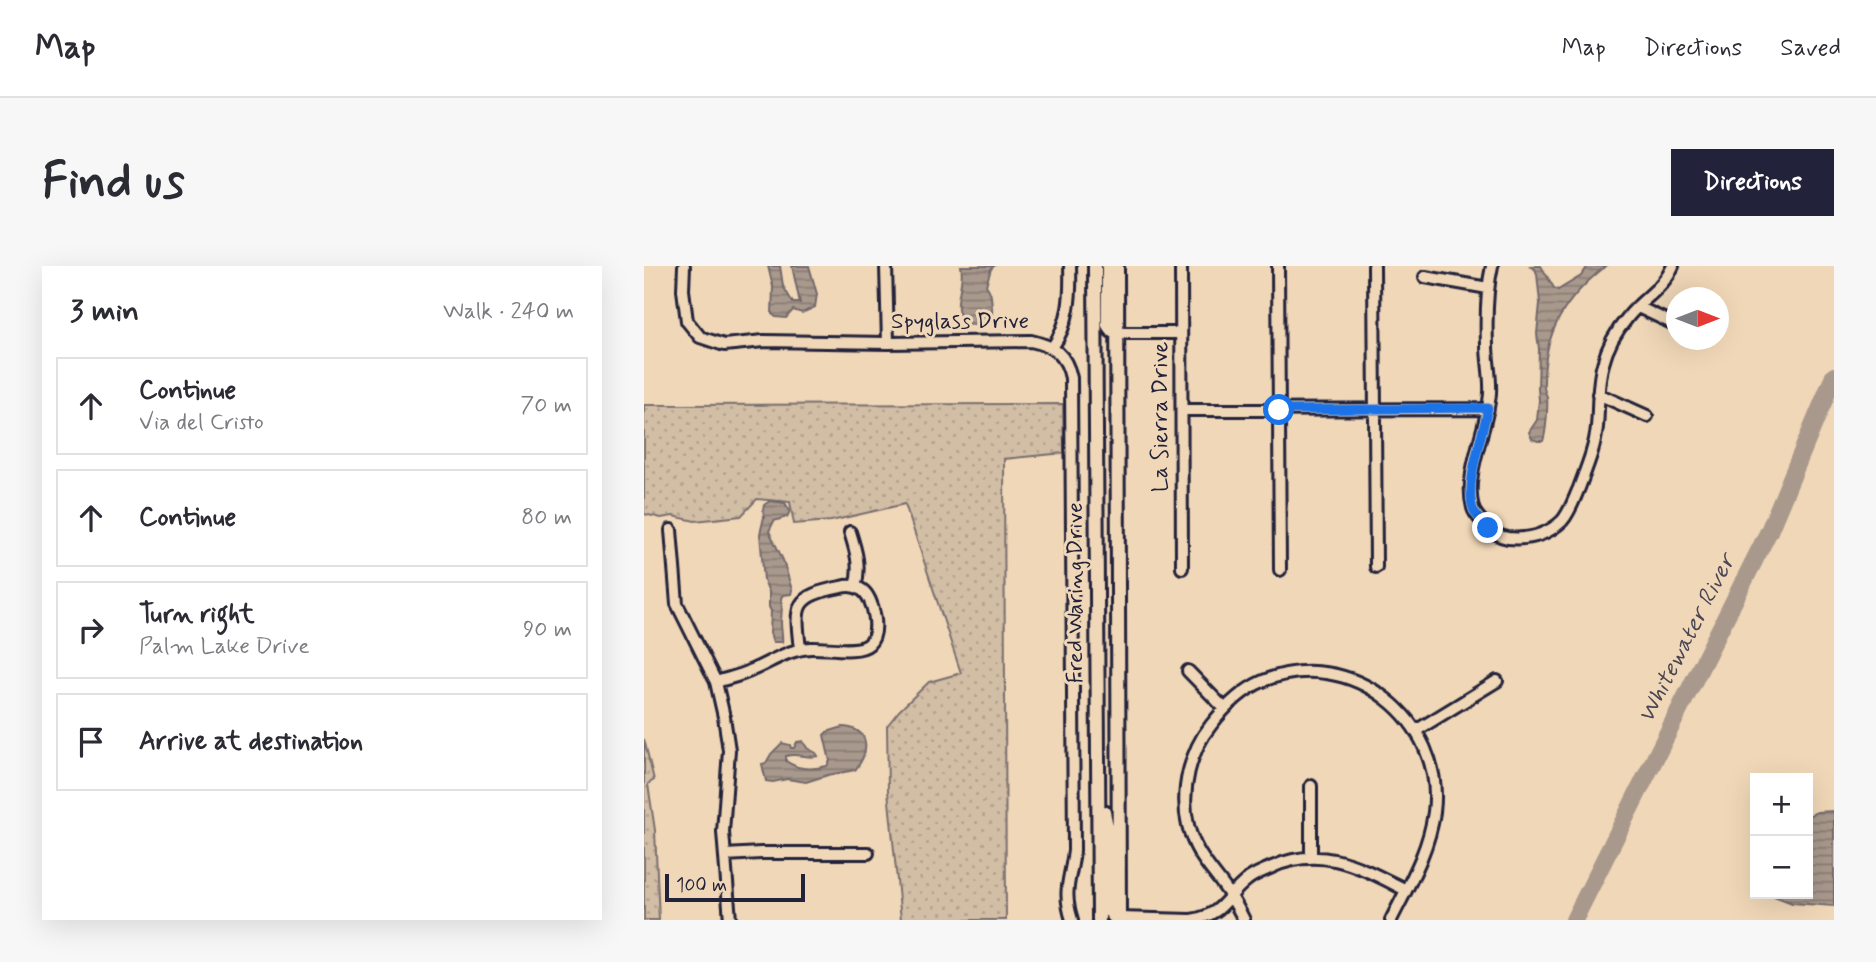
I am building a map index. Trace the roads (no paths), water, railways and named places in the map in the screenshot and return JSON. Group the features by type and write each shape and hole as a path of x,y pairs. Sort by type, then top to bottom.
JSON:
{"main road":[{"name":"Fred Waring Drive","path":"1096,266 1099,920"},
{"path":"1108,266 1108,325 1117,333"},
{"name":"Fred Waring Drive","path":"1117,266 1119,919"},
{"path":"1098,784 1109,838 1110,912 1119,919"}],"street":[{"name":"Spyglass Drive","path":"684,266 683,290 687,321 701,337 724,345 765,341 1031,341 1045,344 1063,356 1071,378 1074,850 1066,892 1072,920"},
{"path":"886,266 888,342"},
{"path":"1052,348 1061,334 1071,298 1070,266"},
{"name":"La Sierra Drive","path":"1181,266 1182,568"},
{"path":"1278,266 1280,570"},
{"path":"1374,266 1376,567"},
{"path":"1492,266 1486,302 1490,393 1471,493 1473,508 1488,528 1502,537 1517,538 1534,537 1547,531 1562,521 1570,509 1595,441 1603,363 1628,316 1661,287 1673,266"},
{"path":"1425,277 1488,288"},
{"path":"1638,307 1666,320"},
{"path":"1117,333 1181,332"},
{"path":"1598,394 1647,416"},
{"path":"1182,410 1488,408"},
{"path":"671,530 677,604 716,682 729,750 723,832 730,920"},
{"path":"850,532 858,562 855,587"},
{"path":"716,682 745,673 800,649 863,648 871,642 876,621 866,594 855,587 846,586 812,595 801,603 797,615 800,649"},
{"path":"1188,671 1224,708"},
{"path":"1244,920 1231,897 1202,861 1188,824 1186,790 1192,759 1197,744 1224,708 1263,680 1298,672 1336,674 1380,694 1417,730 1431,762 1436,797 1427,844 1391,920"},
{"path":"1417,730 1497,681"},
{"path":"1311,786 1311,857"},
{"path":"725,855 868,853"},
{"path":"1119,919 1202,918 1216,911 1247,880 1278,864 1311,857 1345,862 1406,890"}],"waterway":[{"name":"Whitewater River","path":"1574,920 1769,531 1834,376"}]}
